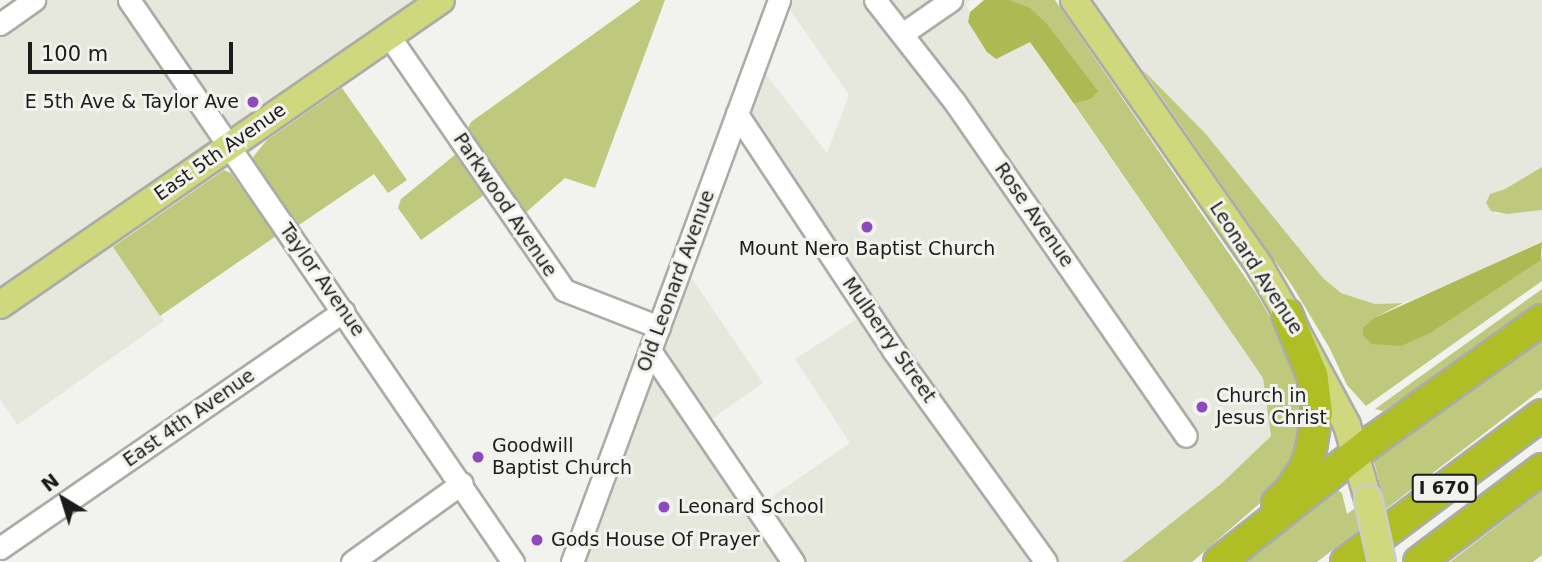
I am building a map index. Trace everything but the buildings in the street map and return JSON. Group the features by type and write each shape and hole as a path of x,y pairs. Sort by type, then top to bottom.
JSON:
{"highway":[{"path":"1217,562 1289,492 1311,450 1316,395 1312,375 1287,313"},
{"path":"1217,562 1358,456 1382,434 1542,320"},
{"name":"I 670","path":"1346,562 1542,415"},
{"name":"I 670","path":"1419,562 1542,470"}],"main road":[{"name":"East 5th Avenue","path":"0,304 441,0"},
{"name":"Leonard Avenue","path":"1074,0 1260,267 1287,313 1347,425 1358,456 1382,562"}],"street":[{"path":"0,24 34,0"},
{"name":"Taylor Avenue","path":"129,0 462,483 513,562"},
{"name":"Old Leonard Avenue","path":"572,562 779,0"},
{"name":"Rose Avenue","path":"875,0 961,111 1185,436"},
{"path":"902,34 951,0"},
{"name":"Parkwood Avenue","path":"389,36 564,290 659,327"},
{"name":"Mulberry Street","path":"737,114 893,351 1046,562"},
{"name":"East 4th Avenue","path":"0,548 343,311"},
{"path":"650,352 793,562"},
{"path":"352,562 462,483"}],"shaded area":[{"path":"20,0 437,0 334,73 342,88 114,247 164,321 17,425 0,399 0,14"},
{"path":"783,0 971,0 966,4 970,12 968,22 1030,42 1263,378 1271,436 1222,483 1122,562 571,562 680,261 763,383 700,427 754,509 850,443 795,359 868,312 736,116 754,59 827,153 849,95"},
{"path":"1094,0 1542,0 1542,167 1505,189 1490,194 1495,214 1542,210 1542,241 1457,282 1404,303 1375,304 1341,293 1323,278 1205,133 1142,69"}],"green space":[{"path":"641,0 665,0 595,188 565,178 523,215 466,132 471,122"},
{"path":"984,0 1009,0 1030,8 1047,24 1098,91 1091,99 1074,104 1030,42 996,59 987,52 968,22 970,12"},
{"path":"1009,0 1055,0 1256,293 1295,360 1305,430 1288,472 1273,492 1192,562 1122,562 1222,483 1271,436 1263,378 1074,104 1091,99 1097,91"},
{"path":"1142,69 1205,133 1323,278 1341,293 1375,304 1403,303 1374,318 1542,259 1542,281 1366,406 1347,385 1329,347 1293,287"},
{"path":"342,88 407,180 388,193 374,174 296,227 256,167 253,157 267,140"},
{"path":"462,149 491,190 421,240 398,208 401,199"},
{"path":"1542,167 1542,210 1507,214 1491,211 1486,203 1490,194 1505,189"},
{"path":"224,170 231,173 276,236 160,316 113,247"},
{"path":"1542,242 1541,260 1430,333 1401,346 1371,344 1363,335 1363,328 1374,318"},
{"path":"1542,289 1542,305 1383,411 1375,409"},
{"path":"1542,329 1542,389 1317,562 1238,562 1333,487 1342,493 1347,514 1381,489 1373,457"},
{"path":"1542,491 1542,555 1533,562 1450,562"}],"place":[{"name":"E 5th Ave & Taylor Ave","path":"253,102"},
{"name":"Mount Nero Baptist Church","path":"867,227"},
{"name":"Church in Jesus Christ","path":"1202,407"},
{"name":"Goodwill Baptist Church","path":"478,457"},
{"name":"Leonard School","path":"664,507"},
{"name":"Gods House Of Prayer","path":"537,540"}]}
